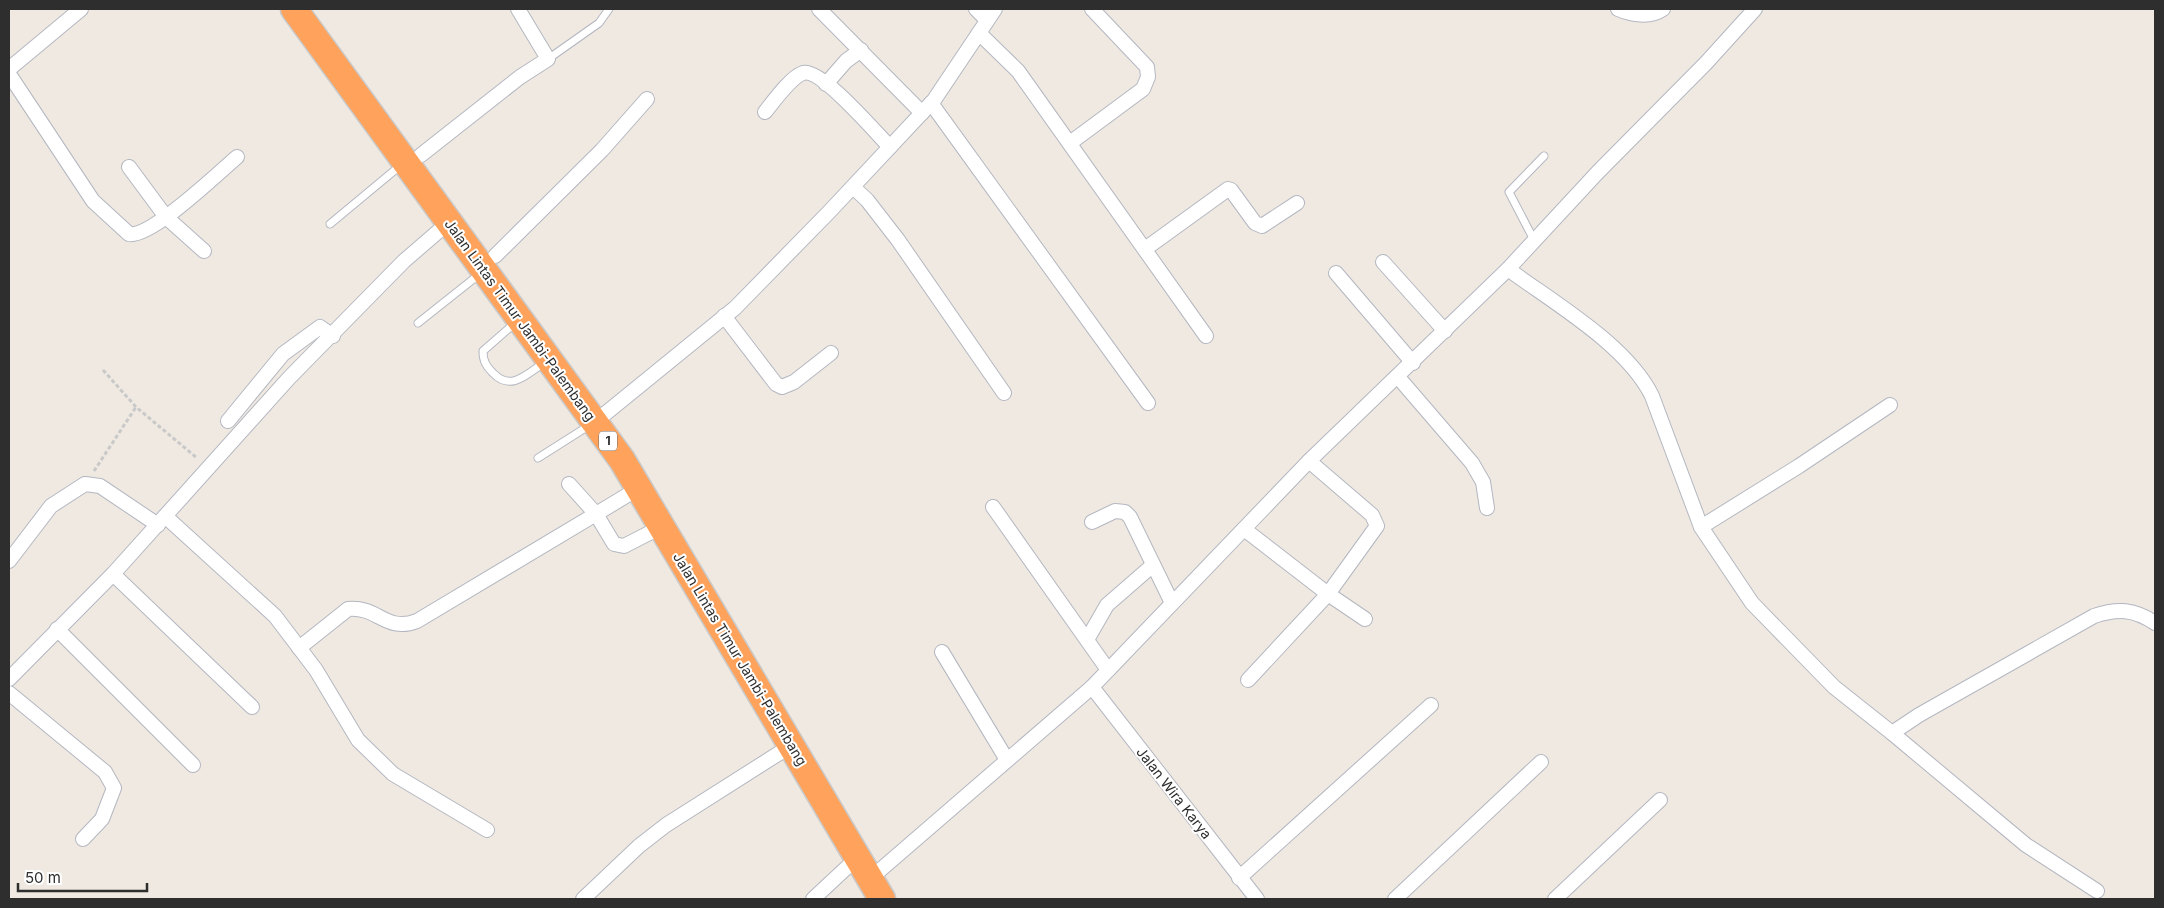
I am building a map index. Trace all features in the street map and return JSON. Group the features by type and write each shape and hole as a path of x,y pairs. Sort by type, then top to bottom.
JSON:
{"highway":[{"name":"Jalan Lintas Timur Jambi-Palembang","path":"294,9 413,158 448,223 490,264 520,319 549,360 631,450 720,595 873,876"},
{"name":"Jalan Lintas Timur Jambi-Palembang","path":"314,9 413,158 600,418 661,527 792,745 873,876 896,899"}],"street":[{"path":"9,68 81,9"},
{"path":"413,158 520,77 548,59 518,9"},
{"path":"819,9 861,50 926,108 1148,403"},
{"path":"600,418 724,316 853,187 926,108 991,14 976,9"},
{"path":"1070,143 1143,89 1148,78 1148,67 1092,9"},
{"path":"1618,9 1632,15 1657,13 1663,9"},
{"path":"813,899 873,876 1092,687 1310,461 1508,269 1688,82 1755,9"},
{"path":"979,33 1018,71 1206,336"},
{"path":"826,84 846,62 861,50"},
{"path":"765,112 802,73 818,76 890,147"},
{"path":"9,74 93,201 129,234 135,235 148,230 237,157"},
{"path":"490,264 602,150 647,99"},
{"path":"129,167 166,217 204,251"},
{"path":"853,187 867,200 898,240 1004,393"},
{"path":"1145,249 1228,189 1231,190 1255,223 1262,226 1297,203"},
{"path":"9,679 113,574 289,378 333,336 404,261 448,223"},
{"path":"1382,262 1445,331"},
{"path":"1508,269 1616,348 1644,380 1662,421 1701,527 1752,603 1787,640 1834,687 2026,845 2097,891"},
{"path":"1336,273 1412,363"},
{"path":"724,316 776,384 782,387 794,382 831,353"},
{"path":"228,421 283,354 320,327 333,336"},
{"path":"1398,377 1472,463 1483,482 1487,508"},
{"path":"1701,527 1800,466 1890,405"},
{"path":"1248,680 1328,594 1374,532 1376,520 1310,461"},
{"path":"9,561 51,506 85,484 100,486 161,521 274,616 338,704 358,740 393,774 487,830"},
{"path":"569,484 596,514 608,536 618,546 631,543 661,527"},
{"path":"299,648 348,609 358,608 393,624 405,626 417,621 639,488"},
{"path":"993,507 1088,638 1108,670"},
{"path":"1092,522 1115,511 1125,512 1130,517 1172,603"},
{"path":"1244,529 1328,594 1365,619"},
{"path":"1088,638 1107,605 1153,565"},
{"path":"113,574 252,706"},
{"path":"1892,733 1919,715 2094,616 2111,611 2125,610 2142,615 2155,623"},
{"path":"57,629 193,765"},
{"path":"942,652 1007,760"},
{"name":"Jalan Wira Karya","path":"1092,687 1257,899"},
{"path":"9,693 105,772 111,780 114,788 102,819 83,839"},
{"path":"1239,878 1430,705"},
{"path":"583,899 640,846 666,825 792,745"},
{"path":"1395,899 1541,762"},
{"path":"1555,899 1660,800"}],"lane":[{"path":"548,59 599,23 609,9"},
{"path":"1534,240 1509,192 1544,156"},
{"path":"330,224 413,158"},
{"path":"418,323 490,264"},
{"path":"520,319 483,351 486,366 499,380 507,382 521,378 549,360"},
{"path":"538,458 600,418"}],"path":[{"path":"103,370 136,407 210,467"},
{"path":"85,484 136,407"}]}
